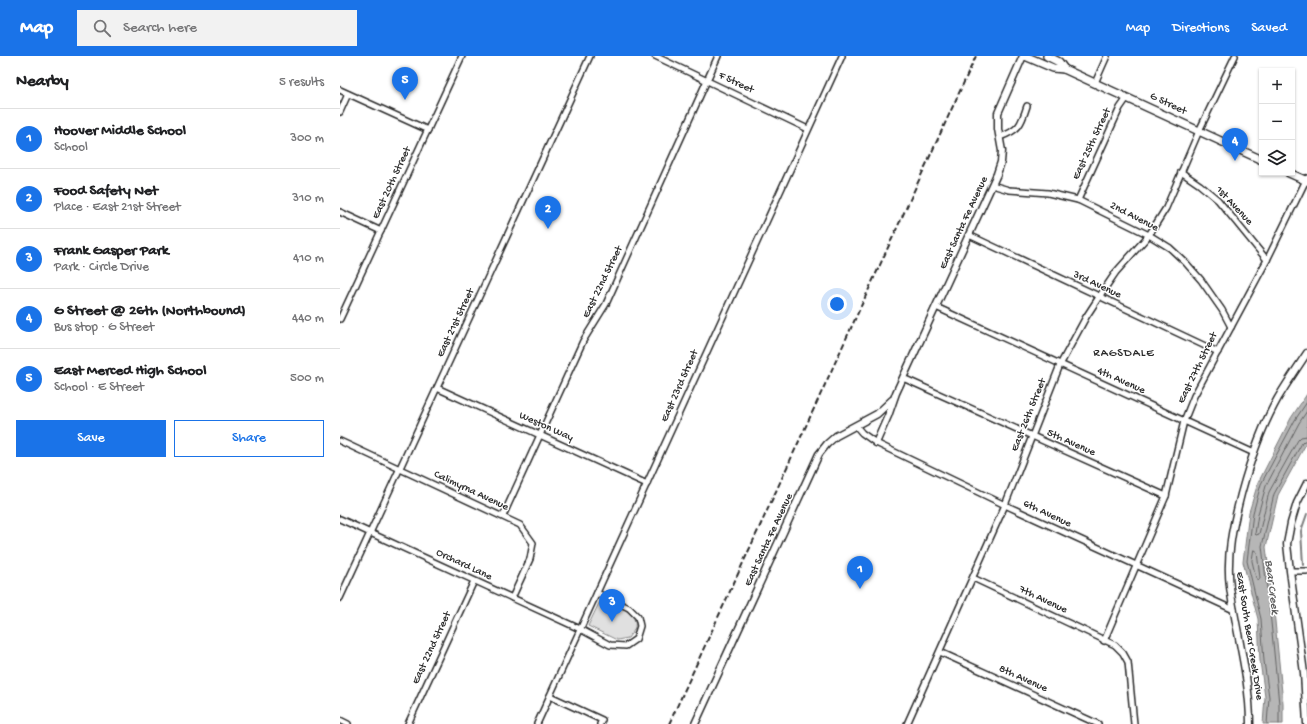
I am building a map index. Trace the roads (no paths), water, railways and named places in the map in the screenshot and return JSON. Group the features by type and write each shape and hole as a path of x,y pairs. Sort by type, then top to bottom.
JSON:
{"main road":[{"name":"G Street","path":"1024,56 1054,68 1064,69 1259,159"},
{"name":"G Street","path":"1047,56 1059,62 1064,69"},
{"path":"1295,175 1307,180"}],"street":[{"name":"East 20th Street","path":"340,319 462,56"},
{"name":"East 21st Street","path":"340,598 590,56"},
{"name":"F Street","path":"655,56 808,129"},
{"name":"East 22nd Street","path":"503,516 583,341 606,304 718,56"},
{"name":"East 23rd Street","path":"537,724 842,56"},
{"name":"East Santa Fe Avenue","path":"876,443 896,393 992,186 1001,162 1002,147 997,123 998,113 1024,56"},
{"path":"1095,83 1107,56"},
{"name":"East 26th Street","path":"908,724 1005,506 1031,436 1060,365 1086,317 1099,297 1116,272 1149,235 1166,208 1199,131 1235,56"},
{"path":"340,90 428,130"},
{"path":"340,112 348,94"},
{"name":"East 25th Street","path":"1078,200 1120,108 1127,98"},
{"path":"1000,137 1016,130 1027,106"},
{"name":"1st Avenue","path":"1181,172 1218,200 1267,260"},
{"name":"East 27th Street","path":"1104,641 1166,496 1184,421 1194,396 1267,260 1307,180"},
{"name":"2nd Avenue","path":"992,186 1009,190 1048,193 1078,200 1149,235 1170,248 1191,269 1212,295 1231,327"},
{"path":"340,212 381,231"},
{"name":"3rd Avenue","path":"969,235 1218,352"},
{"name":"4th Avenue","path":"936,307 1254,453"},
{"name":"East South Bear Creek Drive","path":"1250,724 1250,709 1246,675 1230,586 1230,540 1245,481 1260,434 1278,398 1307,352"},
{"name":"5th Avenue","path":"903,378 1166,496"},
{"name":"Weston Way","path":"437,388 647,484"},
{"name":"East Santa Fe Avenue","path":"695,724 819,454 836,436 882,410 896,393"},
{"name":"6th Avenue","path":"856,426 862,433 876,443 1005,506 1234,610"},
{"name":"Calimyrna Avenue","path":"340,441 520,525 533,543 530,559 512,598"},
{"path":"1307,483 1297,503 1287,544 1304,673 1307,724"},
{"name":"Orchard Lane","path":"340,518 580,629 610,645 626,646 636,639 640,626 638,617 629,608 597,593"},
{"path":"1290,571 1307,571"},
{"name":"7th Avenue","path":"973,578 1115,645 1123,652 1128,662 1134,724"},
{"name":"East 22nd Street","path":"408,724 474,581"},
{"name":"8th Avenue","path":"940,652 1098,724"},
{"path":"550,696 601,722"},
{"path":"340,720 348,724"}],"water":[{"path":"1307,394 1307,442 1278,495 1266,547 1283,703 1283,724 1263,724 1265,697 1260,661 1258,619 1243,562 1249,512 1258,483 1291,418"}],"waterway":[{"path":"1303,565 1301,531 1307,514"}],"railway":[{"path":"669,724 976,56"}],"place":[{"name":"East Merced High School","path":"405,100"},
{"name":"G Street @ 26th (Northbound)","path":"1235,161"},
{"name":"Food Safety Net","path":"548,229"},
{"name":"Hoover Middle School","path":"860,589"},
{"name":"Frank Gasper Park","path":"612,622"}],"district":[{"name":"RAGSDALE","path":"1124,354"}],"water label":[{"name":"Bear Creek","path":"1271,587"}]}
